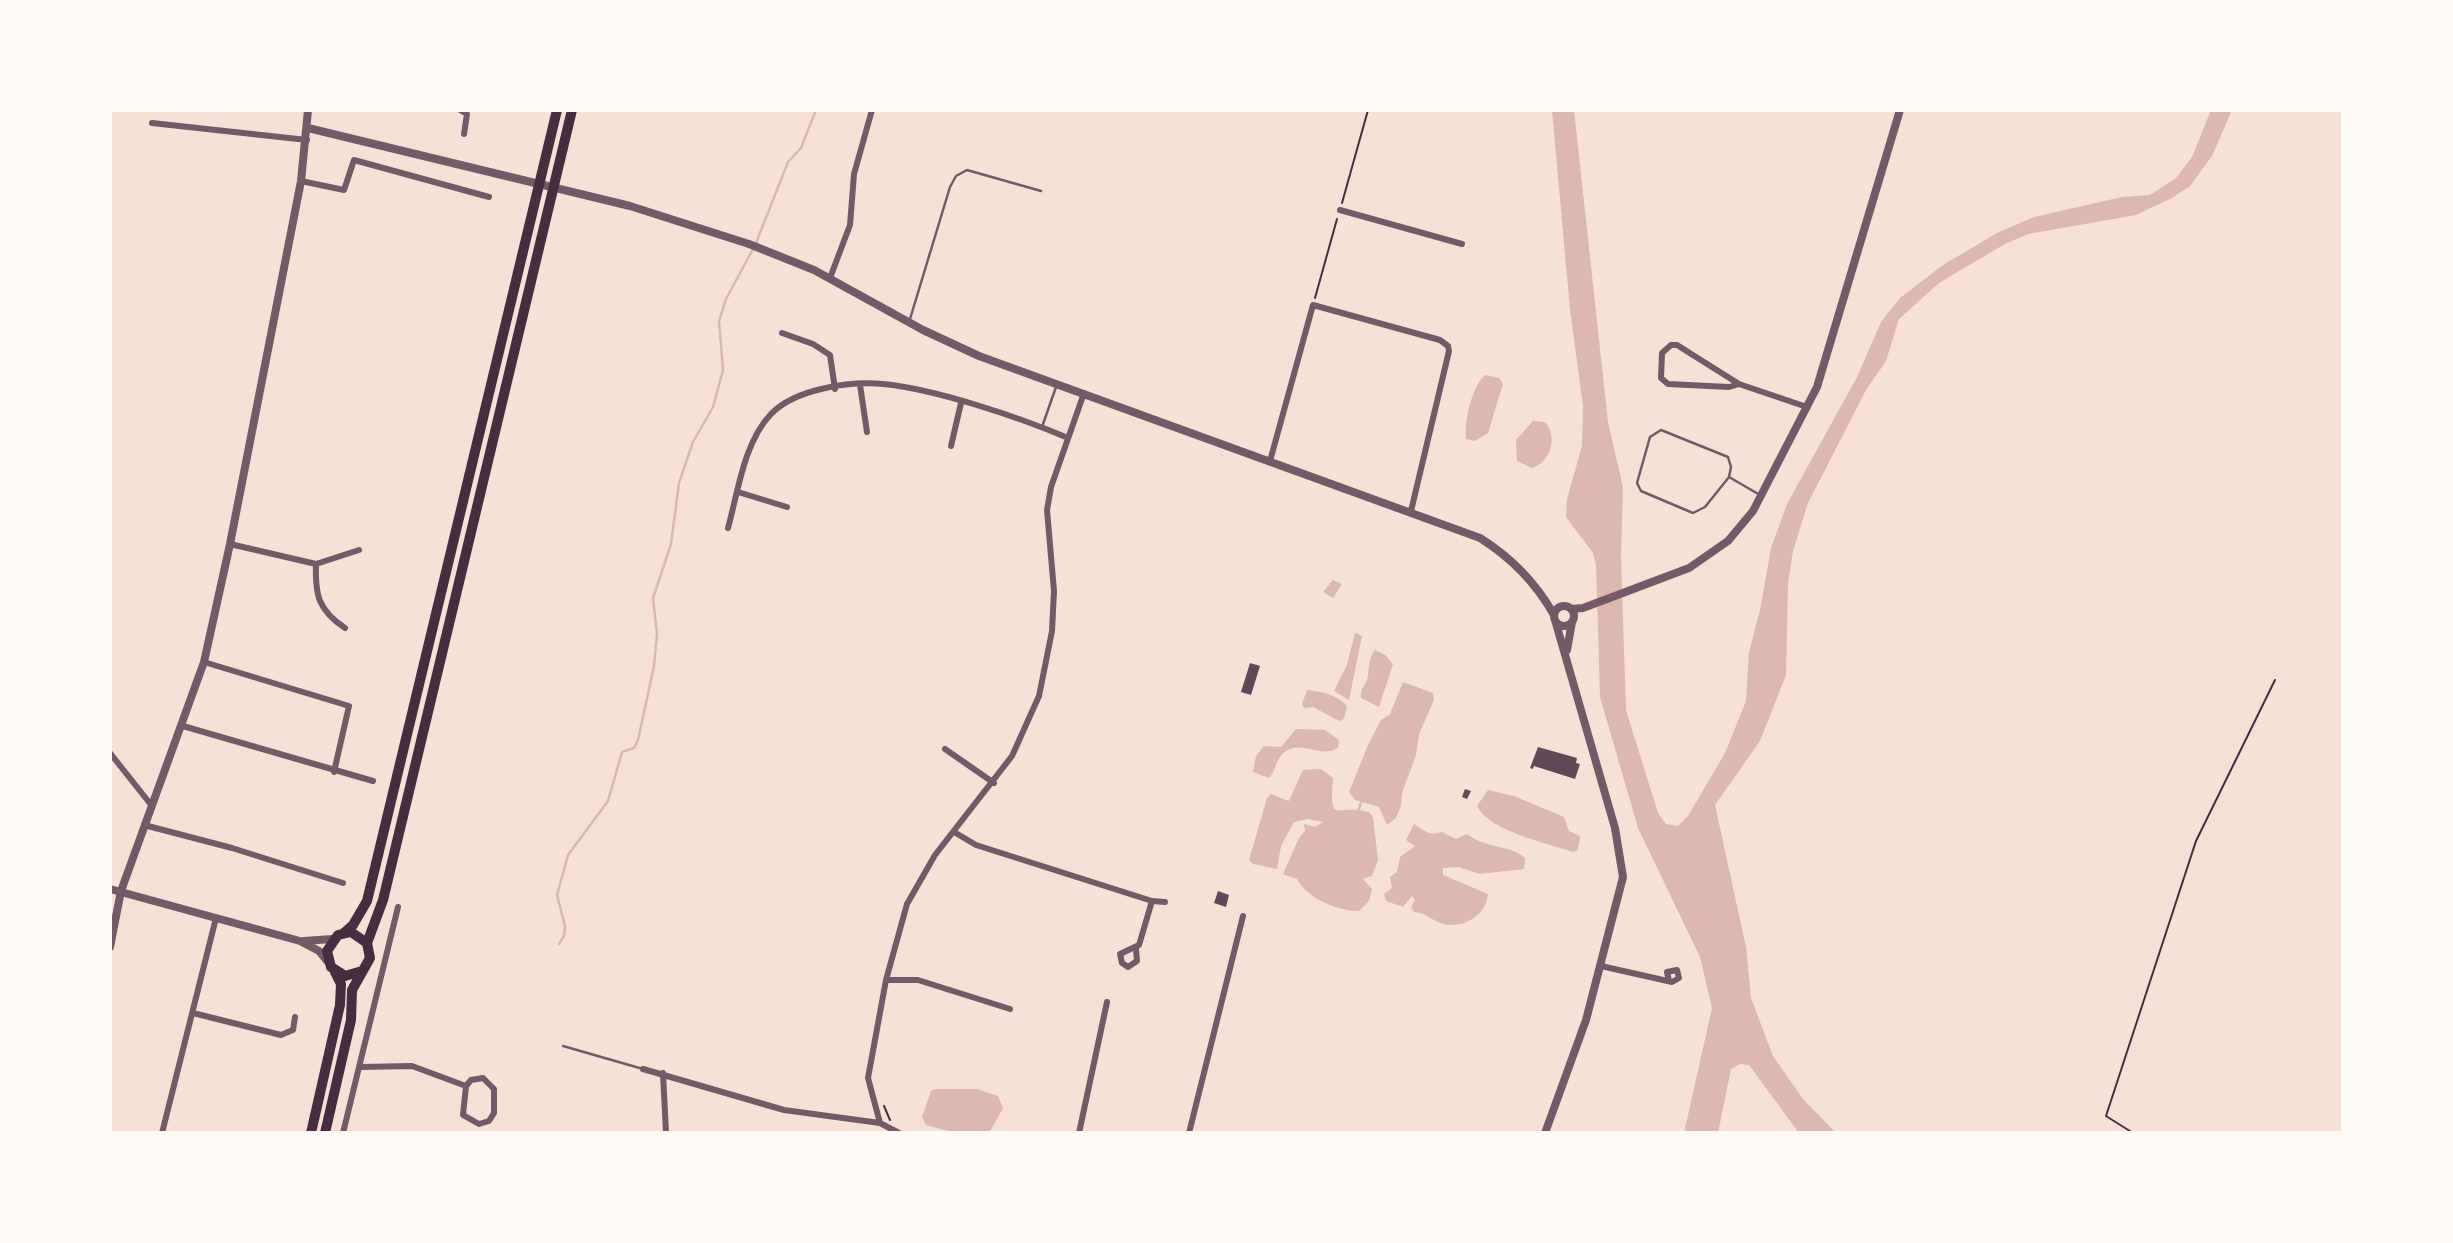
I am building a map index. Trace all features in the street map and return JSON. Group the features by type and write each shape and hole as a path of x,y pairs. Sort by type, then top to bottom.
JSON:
{"main road":[{"path":"311,1133 340,1005 341,984 328,962 327,951 332,939 353,925 367,901 557,110"},
{"path":"325,1133 345,1047 352,990 370,958 367,943 383,900 572,110"},
{"path":"344,933 357,934 367,943"},
{"path":"335,971 351,976 362,971"}],"street":[{"path":"110,947 121,891 204,662 230,544 301,181 308,110"},
{"path":"460,110 467,114 464,134"},
{"path":"830,278 850,225 854,174 872,110"},
{"path":"1554,617 1562,626 1585,607 1689,568 1716,551 1742,527 1762,496 1807,407 1837,326 1900,110"},
{"path":"152,123 307,140"},
{"path":"308,128 580,193 749,244 830,278 909,323 979,356 1411,511 1480,538 1514,562 1542,595 1554,617 1621,855 1620,897 1601,966 1545,1133"},
{"path":"301,181 344,190 354,160 489,197"},
{"path":"1340,210 1462,244"},
{"path":"1270,461 1313,305 1440,340 1448,346 1411,511"},
{"path":"782,333 813,344 830,355 835,389"},
{"path":"1739,384 1729,387 1668,384 1661,378 1661,354 1671,345 1677,345 1739,384 1807,407"},
{"path":"860,385 867,432"},
{"path":"728,528 752,445 772,413 797,397 860,385 898,386 1042,427 1068,438"},
{"path":"881,1133 868,1078 887,980 908,904 924,872 994,783 1026,730 1046,664 1054,592 1047,510 1084,393"},
{"path":"951,446 961,403"},
{"path":"738,492 786,507"},
{"path":"230,544 316,564 359,550"},
{"path":"316,564 315,592 329,617 345,628"},
{"path":"1542,595 1572,616"},
{"path":"1554,617 1560,607"},
{"path":"1566,653 1572,616"},
{"path":"204,662 349,706 334,772"},
{"path":"183,726 334,772 373,781"},
{"path":"945,749 994,783"},
{"path":"110,753 152,806"},
{"path":"144,825 232,848 343,883"},
{"path":"954,832 976,845 1152,901 1165,902"},
{"path":"110,889 300,941 319,951 328,962"},
{"path":"1138,947 1152,901"},
{"path":"343,1133 398,907"},
{"path":"1189,1133 1243,916"},
{"path":"162,1133 216,918"},
{"path":"300,941 332,939"},
{"path":"1601,966 1669,981"},
{"path":"887,980 918,980 1010,1009"},
{"path":"1079,1133 1107,1002"},
{"path":"193,1013 281,1035 293,1030 295,1017"},
{"path":"360,1067 412,1066 466,1086"},
{"path":"643,1069 784,1110 880,1123 900,1133"},
{"path":"663,1073 666,1133"},
{"path":"476,1078 492,1084 494,1113 489,1121 479,1124 463,1115 466,1086 476,1078"}],"lane":[{"path":"909,323 950,187 956,176 967,170 1041,191"},
{"path":"1042,427 1057,384"},
{"path":"1661,430 1728,457 1731,467 1729,477 1705,507 1693,513 1641,491 1636,483 1650,437 1661,430"},
{"path":"1729,477 1762,496"},
{"path":"563,1046 643,1069"}],"path":[{"path":"1313,305 1368,110"},
{"path":"2133,1133 2106,1116 2196,841 2275,680"}],"shaded area":[{"path":"1552,110 1574,110 1608,422 1623,487 1621,556 1626,710 1658,813 1666,824 1678,826 1688,816 1725,753 1746,701 1749,652 1771,548 1787,504 1857,377 1881,322 1900,298 1943,265 1997,233 2034,217 2122,197 2150,195 2176,178 2192,157 2211,110 2232,110 2212,156 2190,186 2172,198 2136,215 2028,234 2005,244 1939,283 1899,319 1886,361 1866,390 1808,503 1793,551 1788,583 1786,675 1760,741 1715,805 1746,947 1751,998 1773,1056 1803,1099 1836,1133 1799,1133 1749,1065 1740,1064 1731,1069 1718,1133 1684,1133 1712,1008 1700,957 1638,828 1600,697 1596,565 1593,553 1566,517 1567,499 1582,446 1583,406 1570,310"},
{"path":"1485,375 1499,378 1503,384 1488,433 1475,441 1466,439 1470,405 1476,387"},
{"path":"1533,421 1545,422 1552,442 1548,455 1532,468 1517,461 1516,440"},
{"path":"1333,580 1342,584 1333,598 1323,592"},
{"path":"1355,633 1362,636 1349,700 1334,691 1347,665"},
{"path":"1375,650 1385,655 1393,664 1379,707 1361,698"},
{"path":"1403,682 1433,693 1434,700 1419,734 1416,755 1402,793 1401,806 1396,818 1387,825 1379,807 1355,800 1349,792 1368,745 1381,720 1390,714"},
{"path":"1307,690 1329,694 1343,702 1347,706 1344,719 1339,721 1313,707 1304,708 1302,704"},
{"path":"1296,729 1325,730 1339,740 1338,748 1323,751 1294,748 1280,757 1269,778 1253,772 1256,756 1264,746 1281,747"},
{"path":"1321,769 1333,778 1334,808 1369,812 1373,817 1378,860 1372,876 1363,879 1372,889 1369,901 1359,911 1341,909 1324,902 1308,892 1297,879 1283,874 1299,838 1305,831 1304,824 1315,827 1323,822 1307,819 1294,822 1281,846 1277,869 1253,864 1249,860 1267,798 1271,794 1289,801 1303,770"},
{"path":"1488,790 1514,796 1564,817 1569,831 1580,836 1578,850 1573,852 1534,840 1493,822 1477,806"},
{"path":"1414,824 1430,833 1442,832 1456,839 1467,834 1482,842 1512,850 1525,858 1524,869 1479,874 1459,867 1443,868 1443,875 1488,894 1483,909 1477,915 1456,925 1440,923 1414,912 1411,907 1415,900 1412,896 1403,907 1386,901 1384,894 1392,888 1390,877 1397,872 1400,857 1415,846 1406,840"},
{"path":"977,1089 998,1096 1003,1108 989,1133 956,1133 926,1125 922,1117 931,1091"}],"building":[{"path":"1250,663 1260,666 1251,695 1241,692"},
{"path":"1538,747 1577,758 1576,763 1580,764 1575,779 1534,766 1533,769 1530,768"},
{"path":"1465,789 1471,791 1467,799 1462,797"},
{"path":"1218,891 1229,895 1226,907 1214,903"}],"waterway":[{"path":"756,243 788,162 801,148 816,110"},
{"path":"559,944 564,936 565,926 557,895 568,855 608,801 622,752 634,748 638,740 654,666 657,634 653,598 671,544 679,483 693,442 713,407 723,370 719,321 726,299 753,249"},
{"path":"1359,809 1361,802"}]}
